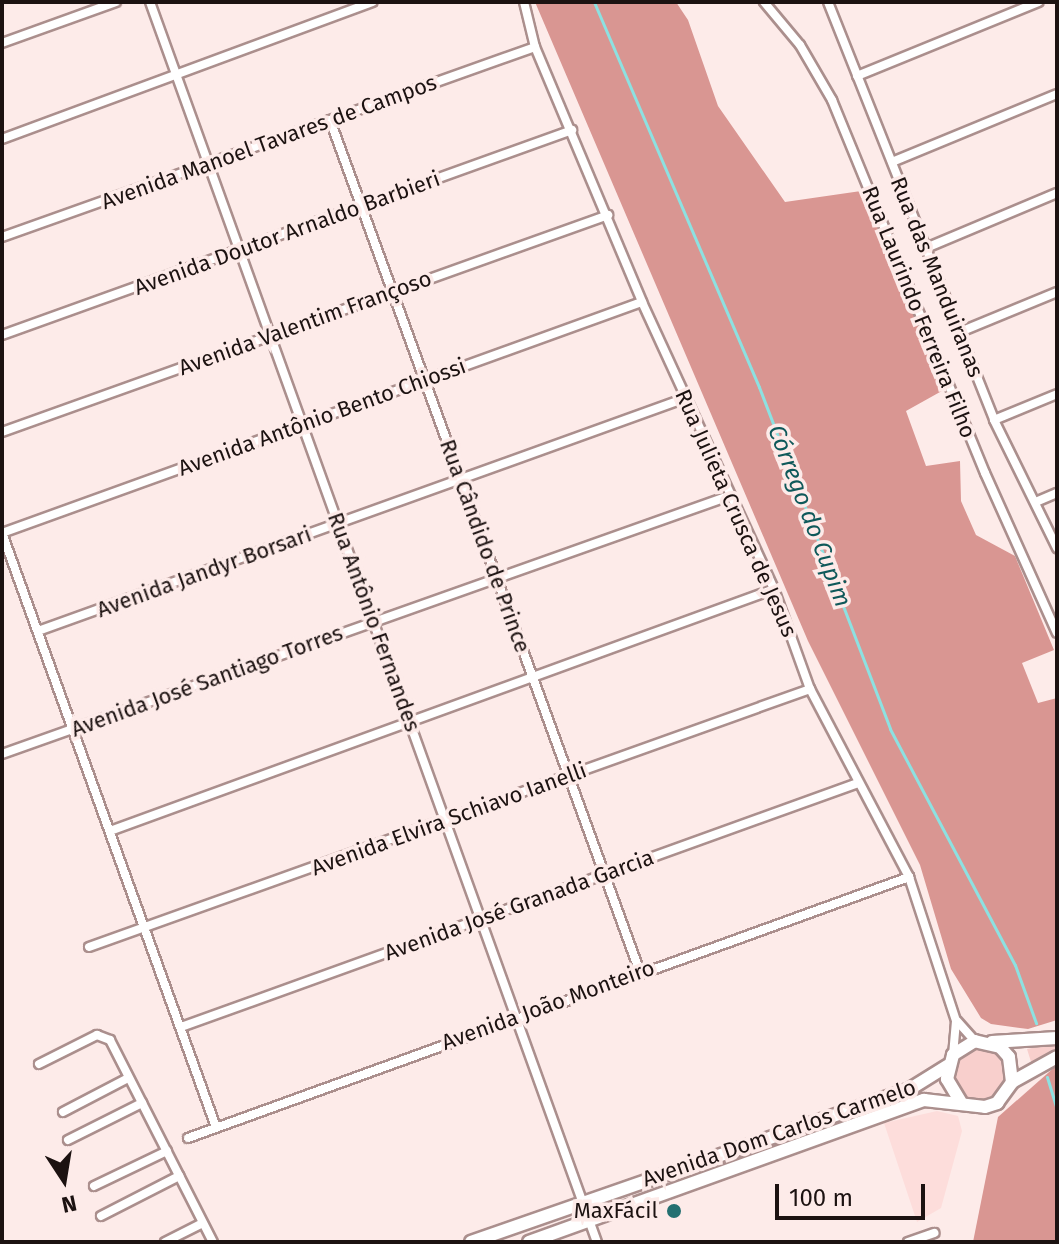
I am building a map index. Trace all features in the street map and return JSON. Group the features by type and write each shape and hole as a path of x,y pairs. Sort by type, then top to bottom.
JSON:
{"street":[{"path":"2,43 116,2"},
{"name":"Rua Antônio Fernandes","path":"150,2 273,335 597,1242"},
{"path":"2,139 372,2"},
{"name":"Rua Julieta Crusca de Jesus","path":"524,2 535,47 642,302 774,589 810,689 909,877 956,1021 950,1060"},
{"name":"Rua Laurindo Ferreira Filho","path":"764,2 800,45 832,100 985,473 1057,633"},
{"name":"Rua das Manduiranas","path":"828,2 994,420 1038,501 1057,548"},
{"path":"857,76 1038,2"},
{"name":"Avenida Manoel Tavares de Campos","path":"2,237 535,47"},
{"path":"892,162 1057,94"},
{"name":"Rua Cândido de Prince","path":"330,120 640,972"},
{"name":"Avenida Doutor Arnaldo Barbieri","path":"2,335 572,130"},
{"path":"926,248 1057,193"},
{"name":"Avenida Valentim Françoso","path":"2,432 608,215"},
{"path":"960,332 1057,292"},
{"name":"Avenida Antônio Bento Chiossi","path":"2,533 642,302"},
{"path":"994,420 1057,394"},
{"name":"Avenida Jandyr Borsari","path":"38,631 686,398"},
{"path":"1038,501 1057,493"},
{"name":"Avenida José Santiago Torres","path":"2,754 729,496"},
{"path":"2,533 216,1127"},
{"path":"110,831 774,589"},
{"name":"Avenida Elvira Schiavo Ianelli","path":"89,947 144,930 810,689"},
{"name":"Avenida José Granada Garcia","path":"181,1027 858,783"},
{"name":"Avenida João Monteiro","path":"188,1138 909,877"},
{"name":"Rua Julieta Crusca de Jesus","path":"956,1021 981,1042"},
{"path":"39,1064 104,1035 213,1242"},
{"path":"981,1042 1009,1057 1012,1082 1007,1094 985,1107 960,1101 947,1079 950,1060 981,1042 1057,1038"},
{"path":"1012,1082 1057,1057"},
{"name":"Avenida Dom Carlos Carmelo","path":"471,1242 910,1089 950,1060"},
{"path":"63,1112 128,1078"},
{"name":"Avenida Dom Carlos Carmelo","path":"529,1242 924,1100 960,1101"},
{"path":"68,1140 142,1103"},
{"path":"94,1186 167,1151"},
{"path":"101,1216 179,1176"},
{"path":"165,1242 203,1223"},
{"path":"908,1242 934,1233"}],"shaded area":[{"path":"535,2 676,2 688,20 718,106 785,202 861,191 949,387 906,411 926,466 960,461 961,501 976,535 1015,556 1054,650 1022,663 1038,703 1057,698 1057,1020 1028,1029 991,1024 981,1018 951,969 920,865 808,641"},
{"path":"1057,1043 1057,1049 1032,1065 1027,1049"},
{"path":"981,1047 1001,1055 1009,1075 1001,1095 981,1103 961,1095 953,1075 961,1055"},
{"path":"1057,1065 1057,1242 973,1242 998,1117"},
{"path":"937,1111 958,1116 962,1131 941,1208 917,1222 884,1123"}],"waterway":[{"name":"Córrego do Cupim","path":"594,2 759,387 890,729 1015,965 1036,1023"},
{"name":"Córrego do Cupim","path":"1047,1077 1057,1109"}],"place":[{"name":"MaxFácil","path":"674,1211"}]}
